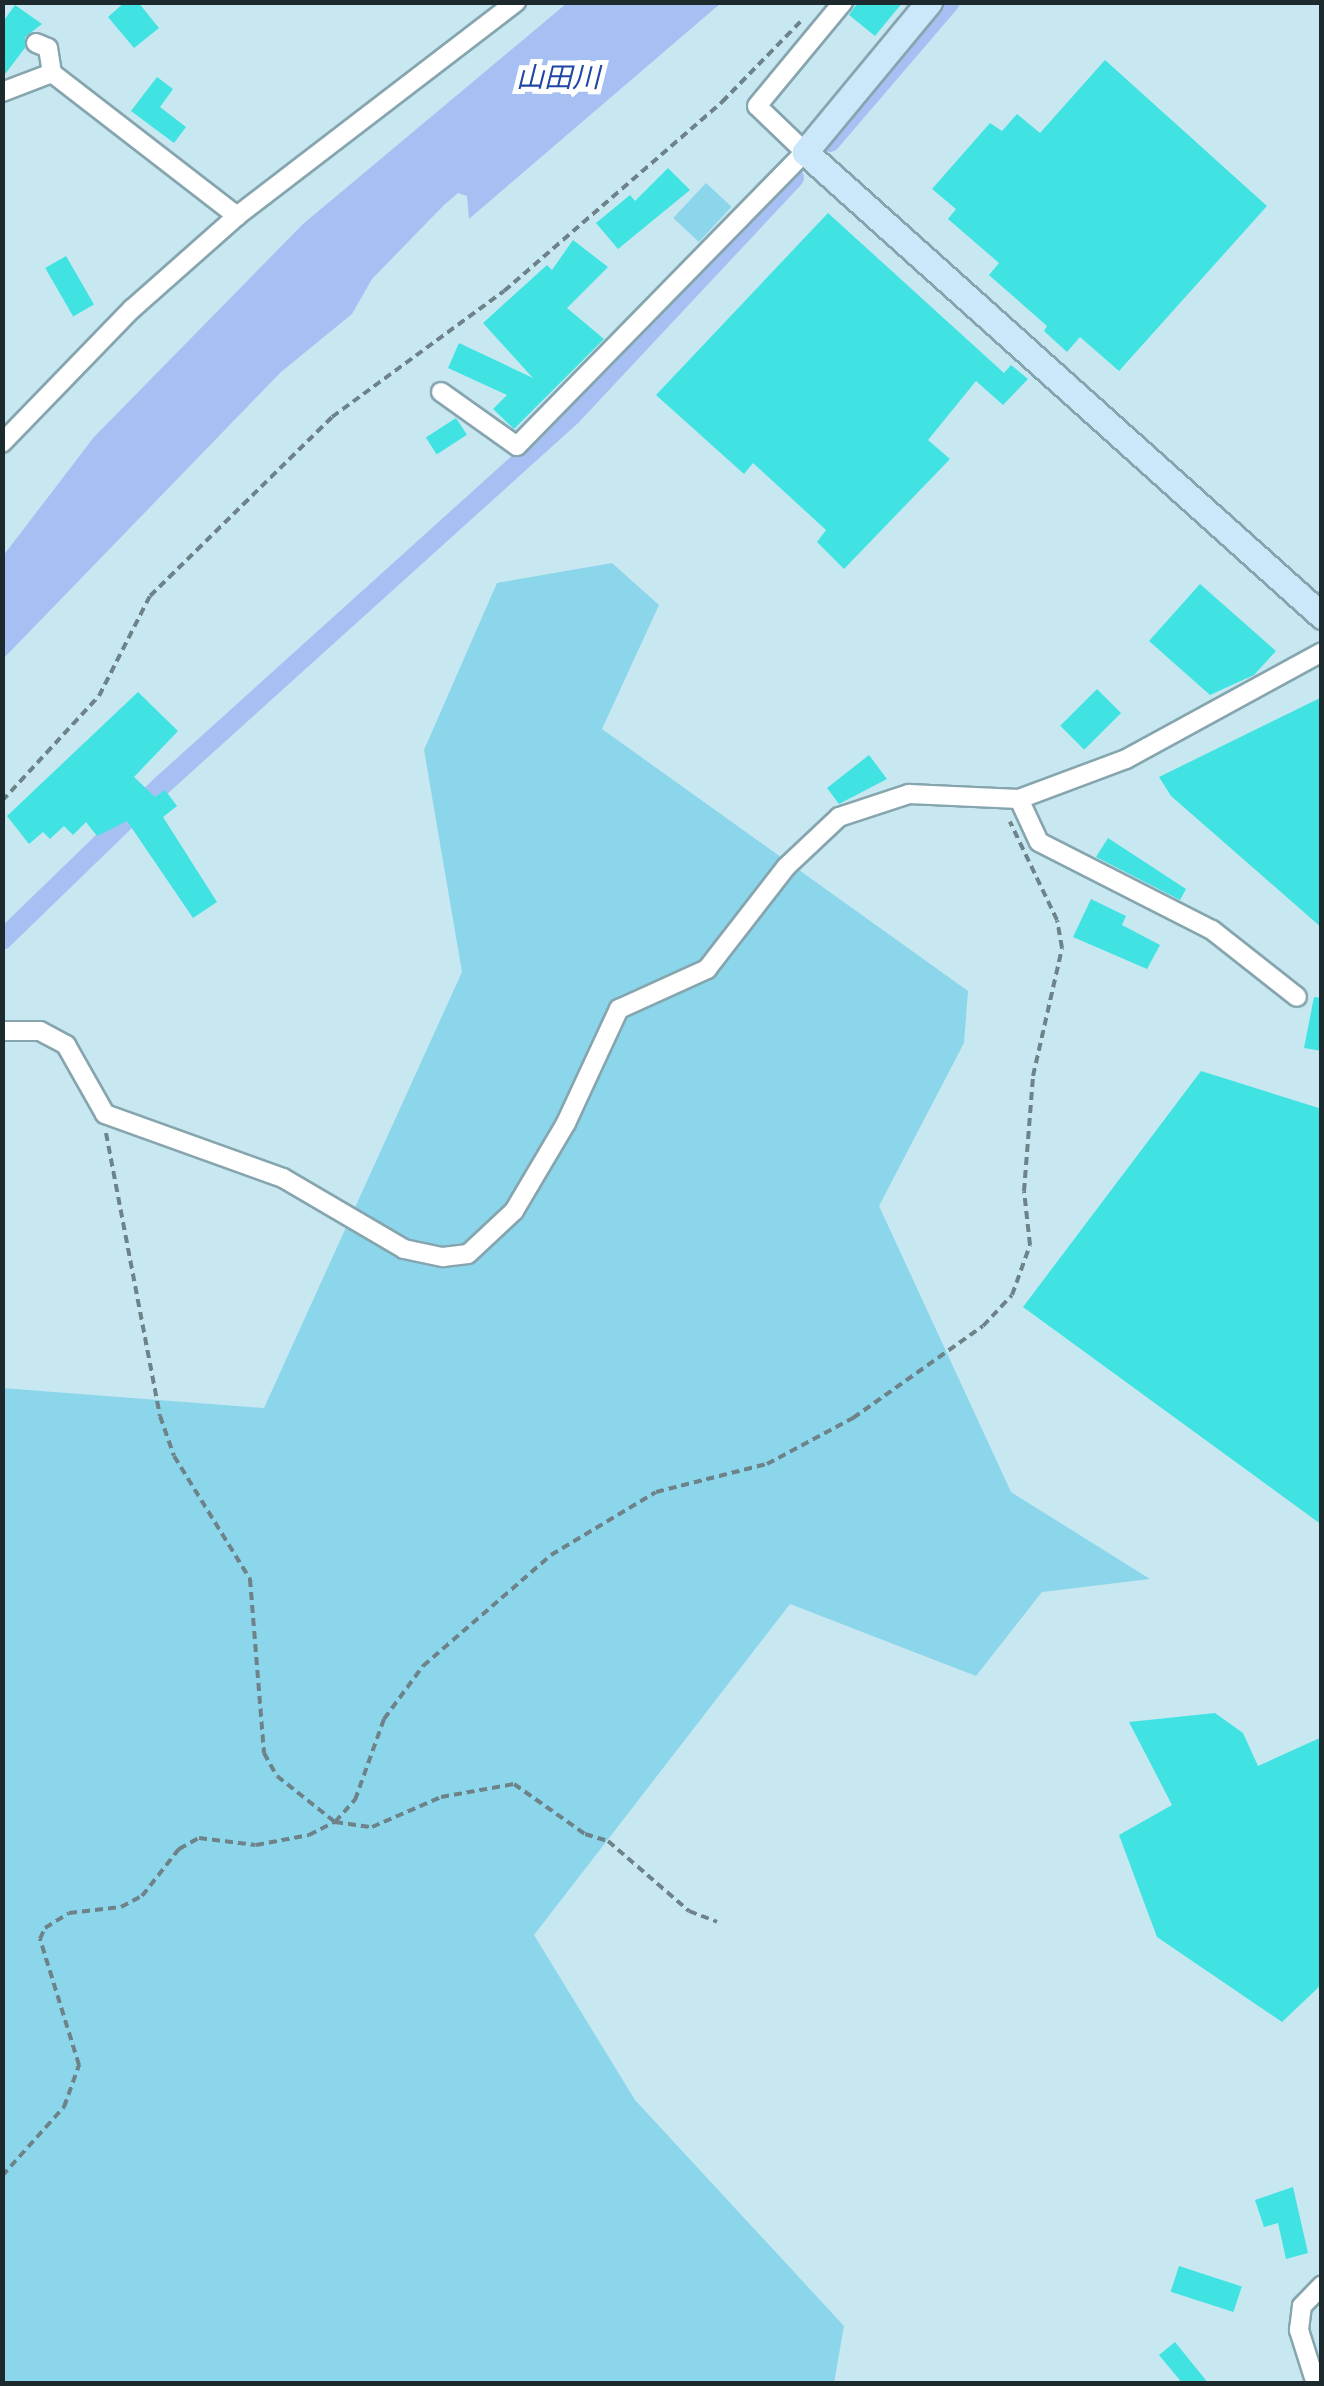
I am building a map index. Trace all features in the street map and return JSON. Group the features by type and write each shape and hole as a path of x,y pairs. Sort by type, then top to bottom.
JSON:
{"street":[{"path":"2,443 132,309 237,216 516,2"},
{"path":"843,2 757,106 1322,616"},
{"path":"440,392 517,446 805,152 928,2"},
{"path":"36,42 48,48 52,73 237,216"},
{"path":"2,92 52,73"},
{"path":"2,1032 40,1031 66,1045 104,1114 283,1178 404,1249 443,1257 468,1254 514,1211 566,1123 619,1008 707,970 814,836 870,803 909,794 1020,799 1126,759 1322,652"},
{"path":"1020,799 1039,842 1212,930 1297,997"},
{"path":"1316,2384 1299,2330 1302,2306 1322,2285"}],"path":[{"path":"2,801 99,696 150,596 332,417 504,292 722,102 805,17"},
{"path":"2,2176 64,2106 78,2065 40,1940 46,1928 69,1913 121,1907 142,1896 179,1849 199,1838 256,1845 309,1835 335,1822 355,1800 384,1720 423,1666 551,1555 656,1492 767,1464 853,1418 982,1326 1012,1295 1030,1245 1024,1191 1033,1076 1062,948 1058,920 1009,826 1020,799"},
{"path":"104,1114 160,1416 174,1456 250,1579 264,1753 277,1776 335,1822 372,1826 441,1797 514,1784 653,1874 689,1912 717,1922"}],"shaded area":[{"path":"706,183 732,207 699,242 673,218"},
{"path":"612,563 659,605 602,729 968,991 964,1043 879,1206 1011,1492 1150,1579 1042,1592 976,1676 790,1604 534,1935 635,2100 844,2326 834,2383 3,2383 2,1388 264,1408 462,972 424,750 497,583"}],"water":[{"name":"山田川","path":"567,3 721,3 469,219 467,196 458,193 444,205 372,279 352,314 281,372 3,659 3,556 94,437 303,224"}],"building":[{"path":"125,2 138,2 159,28 134,48 108,17"},
{"path":"858,2 903,2 875,36 849,15"},
{"path":"15,5 42,24 25,37 25,48 2,78 2,23"},
{"path":"1105,60 1267,206 1119,371 1080,337 1067,352 1044,331 1047,326 989,275 999,263 948,219 956,209 932,189 990,123 1002,131 1017,114 1040,133"},
{"path":"157,77 173,89 160,107 186,127 174,143 131,111"},
{"path":"668,168 690,190 618,249 596,223 630,195 635,201"},
{"path":"828,213 1004,373 1011,365 1028,379 1003,405 976,381 928,440 950,459 844,569 817,542 826,530 753,463 744,474 656,395"},
{"path":"573,240 608,267 567,308 604,339 514,429 493,409 507,395 448,368 459,343 533,378 483,323 547,265 552,270"},
{"path":"66,256 94,304 73,316 45,268"},
{"path":"456,418 467,435 437,454 426,438"},
{"path":"1200,584 1276,651 1254,675 1210,695 1149,641"},
{"path":"1097,689 1121,713 1084,750 1060,726"},
{"path":"138,692 178,731 134,777 155,797 165,790 177,806 163,817 217,902 193,918 127,821 97,836 86,822 73,835 64,826 50,839 43,832 29,844 7,816"},
{"path":"1322,697 1322,928 1171,796 1159,777"},
{"path":"869,755 887,779 839,804 827,788"},
{"path":"1108,838 1186,889 1180,900 1096,857"},
{"path":"1091,899 1126,916 1122,925 1160,945 1147,969 1073,937"},
{"path":"1314,997 1322,998 1322,1051 1304,1048"},
{"path":"1201,1071 1322,1109 1322,1525 1023,1307"},
{"path":"1215,1713 1243,1733 1258,1766 1322,1737 1322,1984 1282,2022 1157,1937 1119,1835 1172,1805 1129,1722"},
{"path":"1293,2187 1308,2253 1286,2259 1278,2223 1264,2227 1255,2200"},
{"path":"1179,2266 1242,2286 1233,2312 1171,2292"},
{"path":"1175,2342 1209,2384 1183,2384 1159,2355"}],"waterway":[{"path":"830,142 950,2"},
{"path":"2,940 161,786 572,415 794,178"}]}
